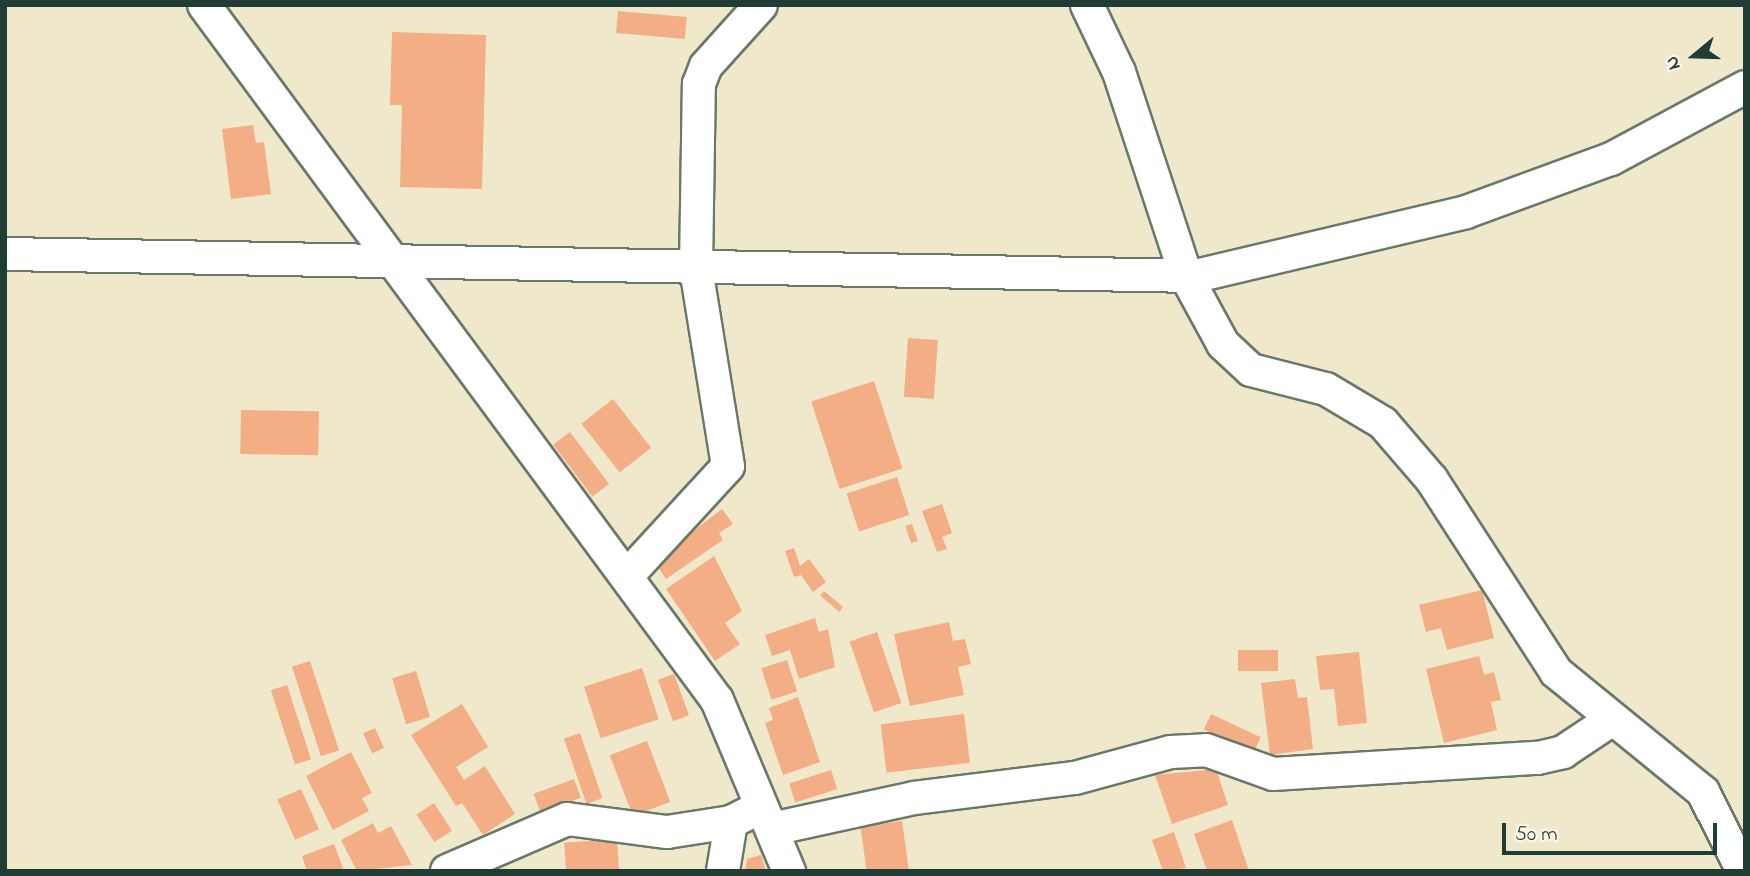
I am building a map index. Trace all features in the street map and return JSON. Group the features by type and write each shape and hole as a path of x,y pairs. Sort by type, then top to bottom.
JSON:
{"street":[{"path":"204,5 401,264 717,700 789,871"},
{"path":"627,576 728,466 696,268 699,84 706,66 761,5"},
{"path":"1087,5 1119,72 1186,276 1201,310 1237,360 1357,402 1405,445 1472,539 1536,645 1585,702 1703,792 1744,871"},
{"path":"5,254 401,264 1186,276 1466,212 1611,159 1745,87"},
{"path":"447,871 567,819 653,832 1075,778 1171,752 1206,750 1273,774 1538,758 1563,751 1611,720"},
{"path":"723,871 731,822"}],"building":[{"path":"618,11 687,17 685,39 616,33"},
{"path":"392,32 486,35 482,189 400,187 402,105 390,105"},
{"path":"253,125 256,143 264,142 271,194 231,199 222,129"},
{"path":"908,338 938,340 934,399 904,397"},
{"path":"874,381 902,468 840,489 811,401"},
{"path":"613,399 651,448 620,472 581,424"},
{"path":"241,410 319,411 318,455 240,454"},
{"path":"570,432 609,484 592,497 553,445"},
{"path":"897,477 909,515 859,531 847,493"},
{"path":"942,504 952,533 942,537 947,549 937,552 922,511"},
{"path":"722,509 733,524 719,533 723,540 666,579 654,561"},
{"path":"912,524 918,541 911,543 905,526"},
{"path":"794,548 800,566 809,559 826,582 813,592 801,575 794,577 785,551"},
{"path":"714,556 742,611 725,623 740,644 715,661 666,589"},
{"path":"1482,590 1494,638 1447,650 1441,628 1426,632 1419,605"},
{"path":"824,591 843,607 839,612 820,596"},
{"path":"815,618 819,632 828,629 835,667 799,679 790,650 772,656 765,635"},
{"path":"949,622 953,641 965,639 971,664 958,667 964,695 910,706 894,634"},
{"path":"877,632 901,703 874,712 850,641"},
{"path":"1238,650 1278,650 1278,671 1238,671"},
{"path":"1359,652 1367,723 1338,726 1334,689 1320,690 1316,656"},
{"path":"1479,656 1484,675 1494,672 1501,700 1491,702 1497,730 1444,743 1426,669"},
{"path":"787,660 797,691 772,700 761,668"},
{"path":"310,661 339,750 321,756 292,667"},
{"path":"642,668 659,719 601,738 584,687"},
{"path":"416,671 430,717 406,724 392,678"},
{"path":"674,674 689,715 673,721 658,680"},
{"path":"1295,679 1298,698 1307,697 1313,749 1270,755 1261,683"},
{"path":"287,685 311,759 295,764 271,690"},
{"path":"798,697 820,762 783,775 765,723 773,720 769,708"},
{"path":"462,704 488,747 456,767 464,780 485,766 515,814 483,835 462,803 456,806 411,735"},
{"path":"964,714 970,763 887,773 881,724"},
{"path":"1211,714 1261,737 1254,753 1204,729"},
{"path":"375,728 384,748 372,753 363,733"},
{"path":"580,733 602,798 586,804 564,739"},
{"path":"647,741 670,802 633,816 610,755"},
{"path":"351,752 372,793 362,798 369,811 333,830 306,776"},
{"path":"1216,769 1228,805 1172,824 1155,775"},
{"path":"831,770 837,789 795,803 789,784"},
{"path":"574,779 581,798 540,813 534,794"},
{"path":"301,789 319,829 295,840 277,800"},
{"path":"434,803 452,831 434,842 416,814"},
{"path":"1232,820 1249,871 1207,871 1194,834"},
{"path":"902,821 909,871 867,871 860,827"},
{"path":"373,823 378,833 391,826 412,865 357,871 341,840"},
{"path":"1174,832 1186,868 1163,871 1152,840"},
{"path":"617,839 619,871 566,871 564,843"},
{"path":"334,844 344,871 307,871 302,856"},
{"path":"761,855 766,871 745,871 747,859"}]}
